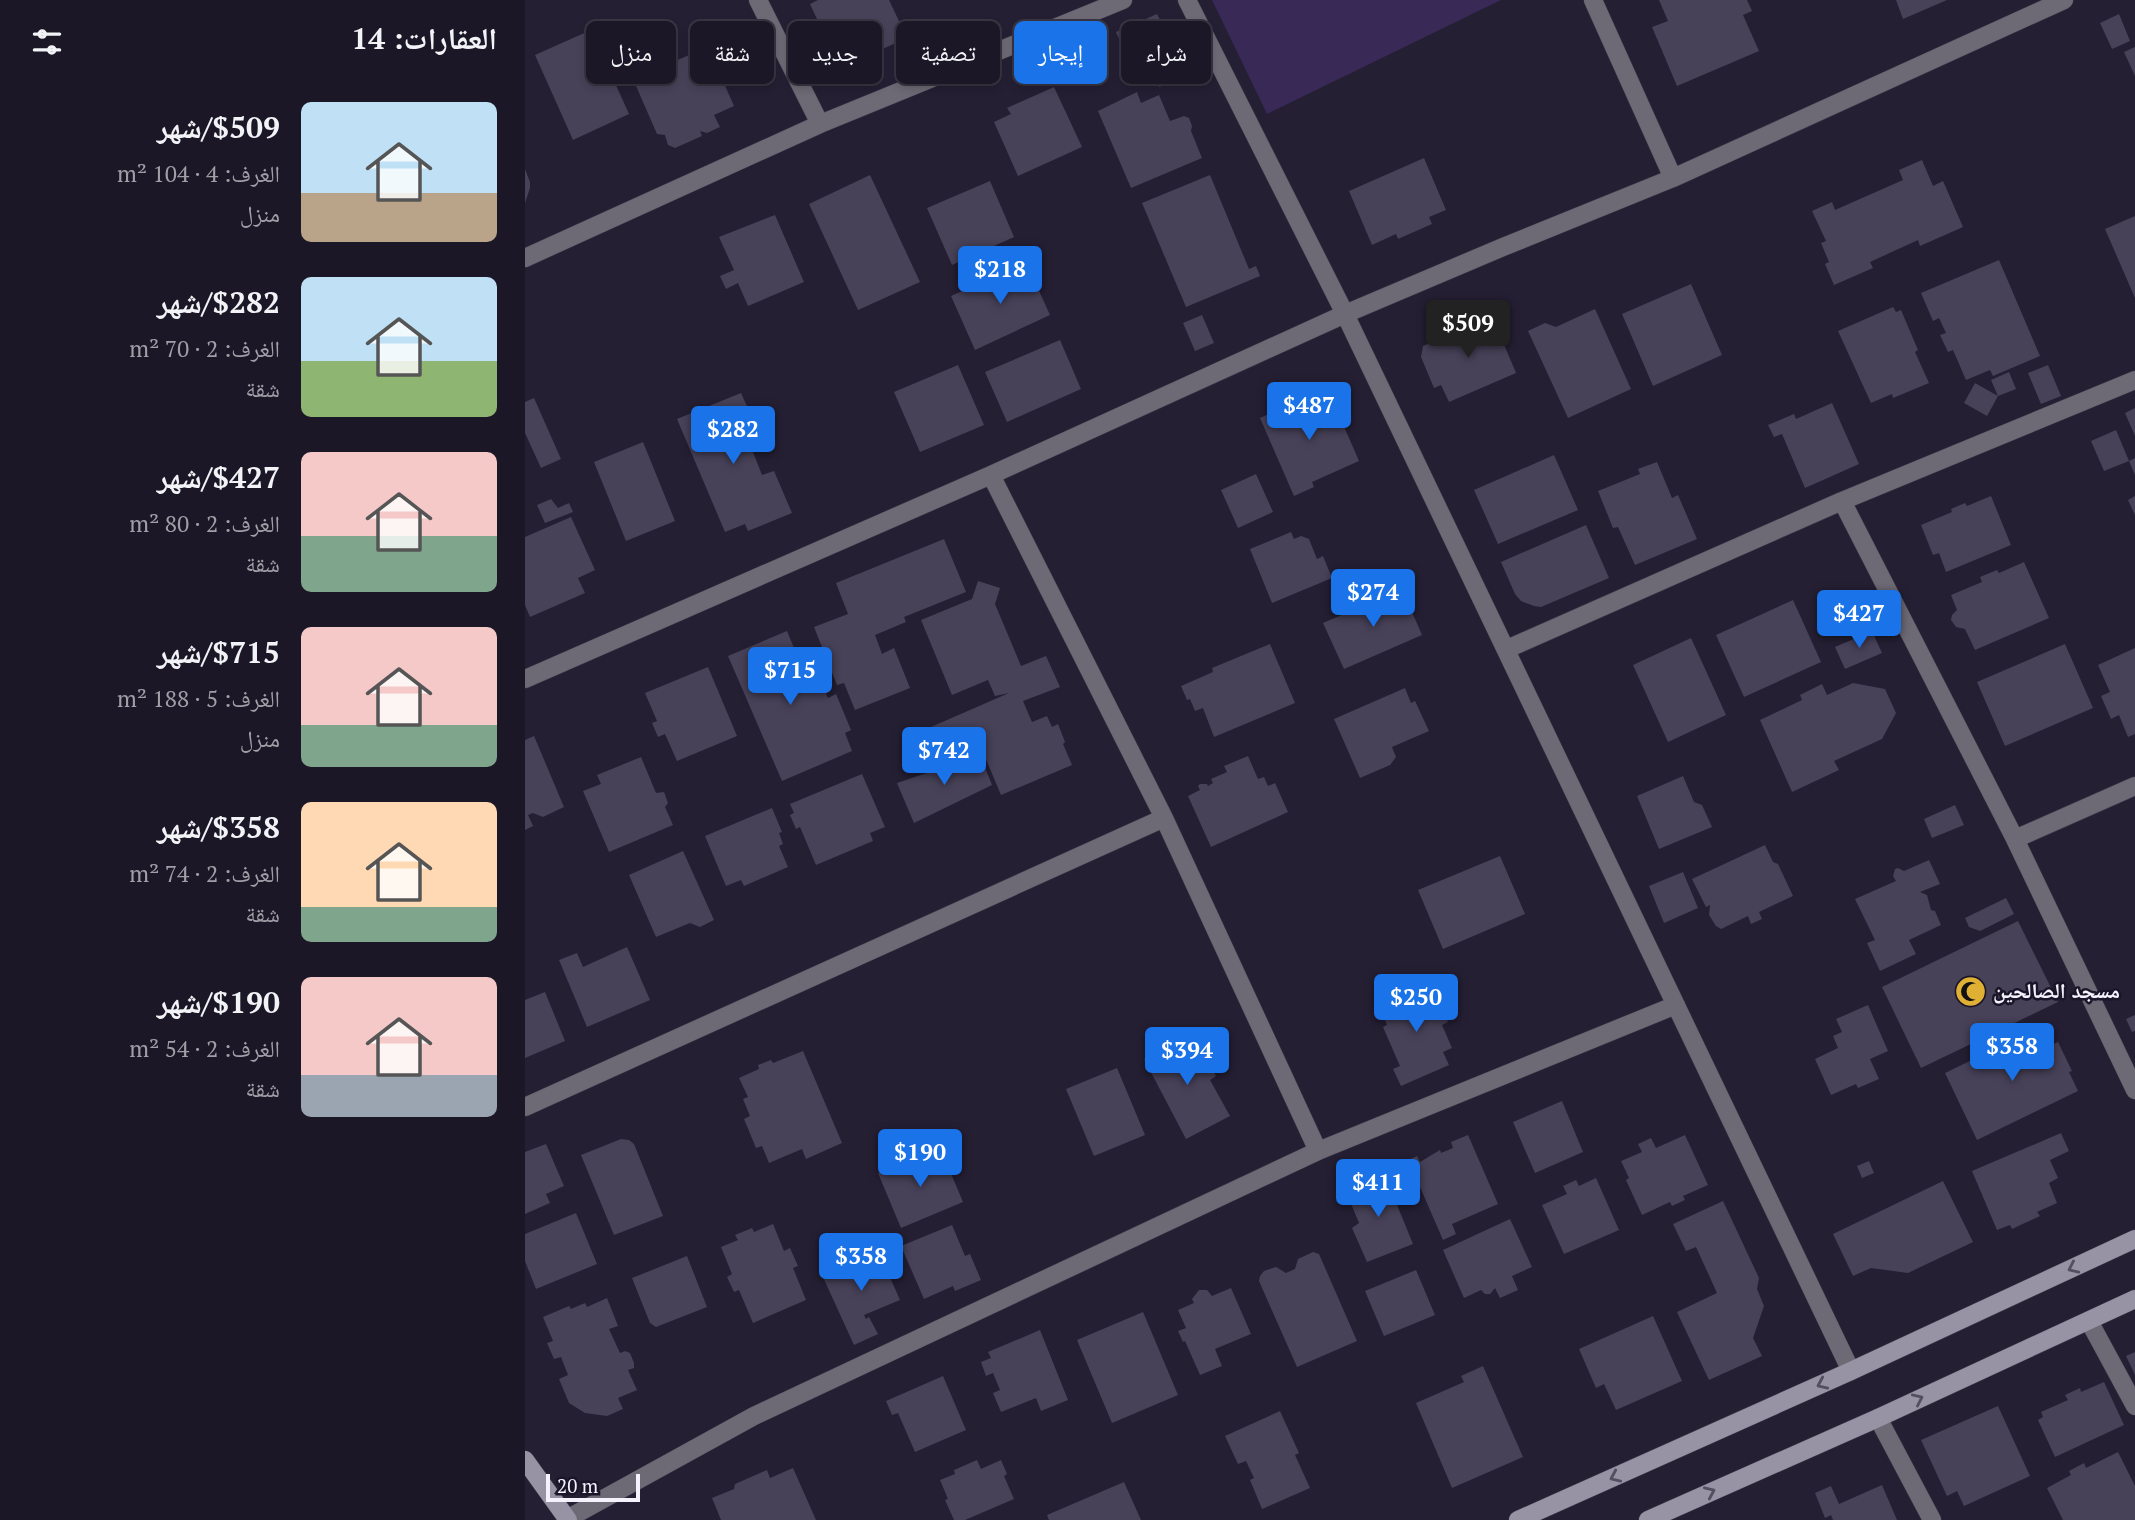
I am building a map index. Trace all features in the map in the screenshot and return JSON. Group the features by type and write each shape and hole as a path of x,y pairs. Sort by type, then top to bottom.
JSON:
{"street":[{"path":"758,0 820,124"},
{"path":"525,258 820,124 1123,0"},
{"path":"1187,0 1345,314 1851,1371"},
{"path":"1593,0 1673,178"},
{"path":"525,679 991,475 1345,314 1673,178 2064,0"},
{"path":"1507,649 1842,501 2135,380"},
{"path":"991,475 1164,818 1318,1151"},
{"path":"1842,501 2015,839 2135,1090"},
{"path":"2015,839 2135,786"},
{"path":"525,1107 1164,818"},
{"path":"525,1460 567,1520 754,1416 1318,1151 1676,1005"},
{"path":"1518,1520 1851,1371 2135,1239"},
{"path":"1648,1520 2135,1300"},
{"path":"2089,1321 2135,1406"},
{"path":"1878,1418 1932,1520"}],"shaded area":[{"path":"1212,0 1501,0 1267,114"}],"building":[{"path":"818,0 889,0 899,21 896,21 896,43 882,49 882,21 818,21 810,4"},
{"path":"1659,0 1747,0 1752,11 1743,15 1759,51 1677,86 1652,27 1668,21"},
{"path":"1896,0 1947,0 1903,19"},
{"path":"1157,14 1160,21 1141,21"},
{"path":"2119,14 2130,41 2112,49 2100,23"},
{"path":"1121,30 1121,43 1116,32"},
{"path":"586,32 586,84 615,84 629,114 573,140 535,55"},
{"path":"2135,47 2135,76 2124,52"},
{"path":"690,55 690,84 724,84 734,106 714,115 720,127 707,133 700,131 702,136 675,148 668,145 665,135 657,134 635,84 676,84 676,61"},
{"path":"1054,87 1082,147 1018,176 994,122 1011,114 1007,108"},
{"path":"1137,92 1141,103 1159,95 1170,121 1184,116 1189,118 1191,131 1202,158 1131,188 1098,111"},
{"path":"1424,158 1446,210 1429,217 1432,224 1398,239 1396,234 1372,245 1349,191"},
{"path":"1922,160 1933,186 1943,181 1963,227 1920,246 1918,240 1870,262 1873,268 1834,285 1825,264 1829,262 1821,243 1826,241 1812,211 1832,202 1835,210 1903,180 1899,170"},
{"path":"525,169 530,188 525,203"},
{"path":"870,175 920,282 858,310 809,204"},
{"path":"1210,175 1249,269 1256,266 1260,276 1186,307 1142,203"},
{"path":"990,181 1014,237 952,265 927,208"},
{"path":"775,215 804,282 748,306 738,283 726,289 720,276 734,270 719,237"},
{"path":"2135,216 2135,298 2105,229"},
{"path":"1999,260 2040,356 1993,376 1990,370 1966,380 1953,350 1948,352 1940,335 1946,333 1939,318 1933,321 1921,293"},
{"path":"1026,262 1050,315 975,350 951,296"},
{"path":"1691,284 1722,355 1653,386 1622,314"},
{"path":"1893,307 1896,312 1901,310 1929,383 1893,398 1892,394 1871,403 1838,331"},
{"path":"1595,309 1631,389 1568,418 1528,331 1545,323 1556,327"},
{"path":"1202,315 1214,343 1195,351 1183,323"},
{"path":"1492,316 1516,373 1449,402 1441,385 1434,388 1421,357 1423,346"},
{"path":"1060,340 1081,389 1007,422 985,372"},
{"path":"958,365 984,425 920,452 894,392"},
{"path":"2048,365 2061,396 2041,404 2028,373"},
{"path":"2009,372 2016,389 1998,396 1991,380"},
{"path":"1975,383 1998,396 1987,416 1964,403"},
{"path":"741,393 755,424 744,429 762,475 774,471 792,513 748,531 745,524 725,532 677,419"},
{"path":"1306,397 1335,406 1359,461 1312,482 1314,487 1294,496 1260,418"},
{"path":"534,398 561,459 541,468 525,433 525,402"},
{"path":"1832,403 1859,464 1805,488 1782,434 1774,437 1768,425 1794,414 1796,419"},
{"path":"2135,408 2135,436 2125,413"},
{"path":"2116,430 2129,461 2104,471 2091,441"},
{"path":"643,442 675,521 626,541 594,462"},
{"path":"1554,455 1578,510 1498,544 1474,490"},
{"path":"2135,458 2135,475 2129,461"},
{"path":"1657,462 1672,498 1678,495 1697,539 1635,565 1618,527 1613,528 1598,491 1640,474 1638,469"},
{"path":"1256,474 1273,512 1238,528 1221,490"},
{"path":"1991,496 2011,545 1946,572 1939,553 1933,555 1921,525 1952,512 1951,509 1965,503 1967,506"},
{"path":"2135,496 2135,515 2128,500"},
{"path":"551,499 558,508 569,503 573,512 545,523 537,505"},
{"path":"571,517 595,570 578,578 585,593 530,617 525,605 525,537"},
{"path":"1586,525 1609,578 1541,607 1521,601 1515,594 1501,562"},
{"path":"1291,532 1294,539 1301,536 1309,539 1317,559 1323,556 1332,578 1272,603 1250,549"},
{"path":"944,539 966,592 904,617 906,622 875,635 882,654 894,648 910,688 855,710 844,683 837,685 814,627 848,614 836,583"},
{"path":"2024,562 2049,618 1975,650 1965,629 1956,627 1951,620 1957,610 1951,595 1982,582 1980,577 1997,570 1999,573"},
{"path":"978,581 1000,588 995,604 1021,666 1046,656 1060,687 1023,701 1032,722 1047,716 1052,727 1058,724 1072,765 1001,795 974,731 932,749 924,730 1009,693 995,696 988,680 952,695 921,620 972,599"},
{"path":"1402,589 1422,635 1344,669 1323,623"},
{"path":"1793,600 1821,662 1744,697 1716,635"},
{"path":"787,631 807,679 811,677 816,687 822,685 828,698 836,694 851,730 845,733 852,751 782,781 728,656"},
{"path":"1872,631 1882,653 1845,669 1835,647"},
{"path":"1691,638 1726,715 1668,742 1633,665"},
{"path":"1270,644 1295,703 1214,737 1203,708 1195,711 1181,686 1213,672 1212,668"},
{"path":"2065,644 2093,708 2005,746 1977,682"},
{"path":"2135,648 2135,734 2128,737 2119,715 2111,719 2101,696 2110,692 2098,665"},
{"path":"708,667 737,736 677,761 665,734 658,737 652,723 657,721 645,693"},
{"path":"1853,683 1885,689 1896,713 1882,739 1834,761 1839,770 1792,792 1760,720 1802,700 1800,695 1822,684 1827,695"},
{"path":"1405,688 1411,703 1415,701 1429,731 1392,747 1396,757 1390,765 1360,778 1334,719"},
{"path":"534,736 564,807 543,817 533,813 528,815 533,826 525,830 525,740"},
{"path":"980,755 992,785 914,823 897,783"},
{"path":"1248,756 1258,779 1264,777 1268,786 1275,783 1288,812 1211,847 1188,796 1200,790 1200,784 1208,786 1213,783 1211,779 1227,772 1224,766"},
{"path":"641,757 656,793 664,792 668,803 665,807 673,825 609,852 583,791 601,784 597,775"},
{"path":"862,774 885,827 870,833 873,841 816,865 800,827 796,829 790,815 794,813 790,804"},
{"path":"1683,776 1694,802 1702,805 1712,827 1659,849 1637,796"},
{"path":"1955,805 1964,825 1932,838 1924,819"},
{"path":"772,808 782,832 779,833 783,844 779,846 788,867 744,886 741,880 726,886 705,836"},
{"path":"1765,845 1773,862 1778,864 1793,896 1759,912 1762,919 1751,924 1748,916 1721,929 1709,915 1710,905 1706,907 1692,879"},
{"path":"683,851 714,920 700,927 690,923 656,937 629,875"},
{"path":"1500,856 1525,914 1443,949 1418,890"},
{"path":"1929,860 1940,884 1920,892 1927,895 1931,910 1935,911 1941,925 1909,940 1916,954 1880,971 1867,943 1875,940 1855,899 1896,881 1893,876 1895,869 1904,871"},
{"path":"1683,872 1698,908 1664,923 1649,886"},
{"path":"2006,898 2014,914 1980,931 1969,927 1965,918"},
{"path":"2018,921 2058,1002 1921,1068 1882,987"},
{"path":"627,947 650,1000 587,1027 559,960 577,953 583,967"},
{"path":"1426,985 1433,1001 1440,1003 1448,1022 1442,1025 1452,1048 1443,1052 1449,1065 1401,1086 1393,1069 1400,1066 1383,1027 1387,1025 1379,1006"},
{"path":"545,992 565,1041 525,1058 525,1000"},
{"path":"1868,1005 1888,1051 1870,1059 1879,1079 1858,1088 1856,1084 1831,1095 1815,1059 1838,1048 1833,1036 1842,1032 1836,1019"},
{"path":"2135,1015 2135,1031 2132,1032 2126,1019"},
{"path":"2040,1027 2049,1046 2058,1042 2078,1091 1977,1140 1945,1073"},
{"path":"1187,1036 1204,1067 1210,1064 1216,1076 1210,1080 1230,1116 1186,1139 1144,1059"},
{"path":"803,1051 842,1143 806,1159 802,1149 769,1163 762,1146 756,1148 744,1119 750,1116 743,1099 748,1097 739,1078 759,1069 758,1065 771,1060 773,1063"},
{"path":"1117,1068 1145,1135 1094,1156 1066,1089"},
{"path":"1562,1101 1583,1152 1535,1173 1513,1122"},
{"path":"2061,1133 2069,1151 2050,1160 2058,1178 2049,1183 2057,1203 2037,1212 2040,1216 2012,1229 2010,1225 1997,1230 1972,1171"},
{"path":"1468,1135 1498,1204 1452,1224 1456,1234 1443,1240 1420,1187 1414,1189 1402,1163 1417,1156 1420,1162 1440,1150 1441,1153 1453,1148 1451,1142"},
{"path":"1685,1135 1708,1185 1683,1196 1685,1200 1672,1206 1670,1202 1642,1215 1626,1180 1629,1178 1621,1161 1642,1152 1638,1144 1651,1138 1656,1148"},
{"path":"621,1139 634,1144 663,1216 614,1235 581,1155"},
{"path":"546,1144 564,1186 546,1194 550,1203 525,1214 525,1152"},
{"path":"933,1150 941,1167 947,1164 963,1202 901,1228 878,1173"},
{"path":"1869,1161 1874,1173 1862,1178 1857,1166"},
{"path":"1384,1173 1413,1244 1367,1262 1352,1228 1359,1223 1347,1194 1363,1188 1361,1182"},
{"path":"1596,1178 1619,1230 1564,1254 1542,1205 1567,1194 1563,1186 1576,1180 1579,1186"},
{"path":"1943,1181 1973,1242 1908,1273 1871,1268 1853,1276 1833,1234"},
{"path":"1723,1201 1759,1278 1757,1289 1764,1306 1753,1338 1762,1356 1709,1380 1677,1312 1717,1293 1696,1247 1686,1251 1673,1224"},
{"path":"576,1213 597,1264 536,1289 525,1261 525,1234"},
{"path":"1510,1219 1532,1267 1512,1276 1518,1290 1500,1298 1495,1288 1490,1294 1481,1290 1464,1298 1443,1250"},
{"path":"773,1224 784,1251 790,1248 798,1266 793,1268 806,1300 753,1323 739,1290 734,1292 727,1277 732,1274 721,1247 738,1240 735,1235 752,1228 754,1232"},
{"path":"952,1225 965,1256 970,1254 981,1280 955,1291 953,1286 924,1299 901,1246"},
{"path":"878,1250 900,1300 864,1315 866,1319 869,1317 878,1334 854,1345 822,1275"},
{"path":"1313,1252 1319,1254 1357,1341 1297,1367 1259,1281 1264,1271 1276,1267 1286,1273 1295,1269 1298,1259"},
{"path":"687,1256 707,1307 656,1327 650,1323 632,1278"},
{"path":"1416,1270 1435,1315 1384,1336 1365,1291"},
{"path":"1231,1288 1251,1334 1215,1349 1222,1366 1200,1375 1178,1331 1186,1328 1178,1310 1194,1303 1192,1299 1199,1290 1207,1290 1212,1296"},
{"path":"607,1298 618,1326 609,1329 620,1353 630,1353 634,1368 628,1370 637,1390 618,1398 623,1409 607,1416 585,1413 569,1403 559,1379 568,1375 561,1357 554,1359 547,1343 553,1341 543,1317 569,1306 571,1309 585,1303 587,1307"},
{"path":"1143,1312 1178,1395 1112,1423 1077,1340"},
{"path":"1653,1316 1682,1381 1616,1410 1604,1384 1596,1388 1579,1349"},
{"path":"1040,1330 1068,1400 1041,1411 1036,1398 1001,1412 993,1393 1000,1390 993,1373 986,1376 981,1362 991,1358 988,1352"},
{"path":"2135,1352 2135,1375 2126,1356"},
{"path":"1483,1366 1523,1457 1452,1488 1416,1403 1464,1382 1461,1376"},
{"path":"943,1376 966,1430 915,1452 898,1413 892,1415 886,1401"},
{"path":"2104,1382 2124,1425 2055,1457 2038,1420 2043,1417 2041,1412 2068,1400 2065,1395 2080,1388 2081,1392"},
{"path":"1998,1406 2030,1476 1964,1506 1957,1491 1947,1496 1921,1440"},
{"path":"1280,1411 1299,1453 1295,1455 1310,1488 1262,1509 1250,1480 1254,1478 1246,1461 1238,1464 1225,1436"},
{"path":"2118,1452 2135,1486 2135,1520 2063,1520 2047,1488 2071,1475 2069,1471 2084,1463 2086,1468"},
{"path":"977,1460 981,1469 1001,1460 1007,1474 1004,1476 1014,1499 965,1520 954,1520 940,1480 955,1474 954,1470"},
{"path":"793,1468 816,1520 721,1520 712,1498 767,1470 770,1478"},
{"path":"1124,1482 1141,1520 1049,1520 1047,1515"},
{"path":"1882,1485 1897,1520 1833,1520 1831,1515 1825,1518 1815,1493 1831,1486 1839,1504"}],"place":[{"name":"مسجد الصالحين","path":"1970,991"}]}
